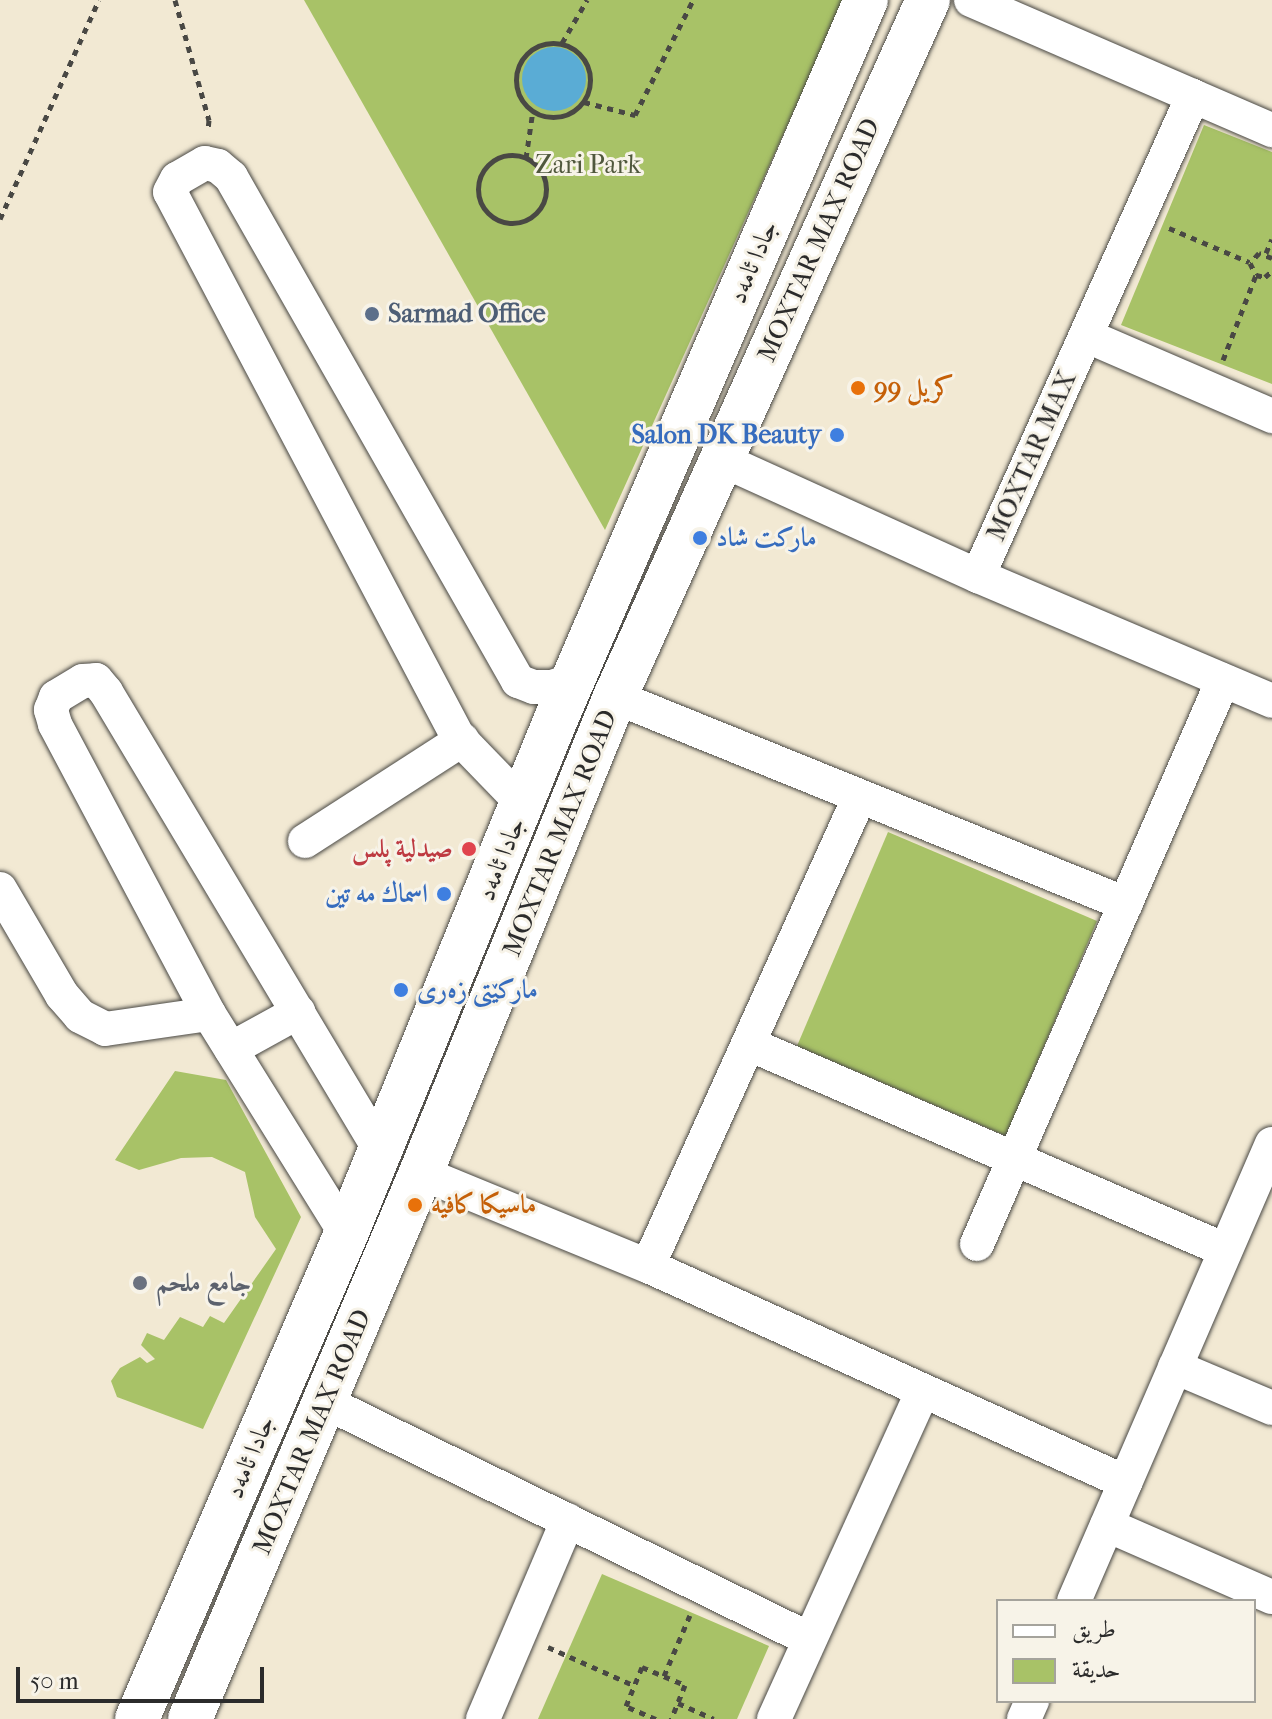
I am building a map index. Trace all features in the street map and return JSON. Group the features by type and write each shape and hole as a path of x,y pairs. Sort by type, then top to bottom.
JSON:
{"main road":[{"name":"جادا ئامەد","path":"137,1719 346,1234 573,680 866,0"},
{"name":"MOXTAR MAX ROAD","path":"190,1719 421,1173 615,697 928,0"}],"street":[{"path":"971,0 1272,130"},
{"name":"MOXTAR MAX","path":"978,576 1193,96"},
{"path":"523,804 462,740 170,192 177,179 205,163 218,166 231,177 518,681 534,687 552,687 573,680"},
{"path":"1087,336 1272,416"},
{"path":"720,459 978,576 1272,701"},
{"path":"346,1234 209,1014 55,724 51,710 56,697 83,681 96,680 106,692 380,1150"},
{"path":"977,1244 1223,680"},
{"path":"615,697 1126,904"},
{"path":"305,841 462,740"},
{"path":"648,1266 859,798"},
{"path":"0,889 62,995 80,1016 105,1029 209,1014"},
{"path":"231,1049 298,1012"},
{"path":"749,1044 1225,1250"},
{"path":"1075,1599 1272,1144"},
{"path":"421,1173 648,1266 1125,1482"},
{"path":"1175,1367 1272,1408"},
{"path":"774,1719 922,1392"},
{"path":"325,1402 809,1639"},
{"path":"483,1719 568,1520"},
{"path":"1107,1525 1272,1597"}],"path":[{"path":"0,219 99,0"},
{"path":"175,0 209,120 205,163"},
{"path":"562,43 587,0"},
{"path":"584,102 635,115 693,0"},
{"path":"562,43 583,56 589,66 590,91 584,102 563,116 550,117 533,110 520,97 516,86 520,62 538,45 562,43"},
{"path":"526,158 533,110"},
{"path":"515,155 526,158 542,173 545,183 541,206 524,221 501,221 484,208 479,198 480,177 494,160 515,155"},
{"path":"1138,216 1249,262"},
{"path":"1272,239 1269,256 1256,254 1251,259 1250,267 1256,275 1265,277 1272,271"},
{"path":"1211,390 1256,275"},
{"path":"664,1676 691,1612"},
{"path":"520,1634 635,1686"},
{"path":"656,1719 644,1717 626,1706 642,1667 685,1685 671,1719"},
{"path":"678,1703 714,1719"}],"green space":[{"name":"Zari Park","path":"304,0 844,0 605,530"},
{"path":"1204,125 1272,152 1272,384 1121,325"},
{"path":"888,832 1097,921 1006,1136 797,1046"},
{"path":"175,1071 226,1080 301,1217 203,1429 117,1397 111,1381 120,1368 140,1357 147,1363 155,1359 141,1345 147,1333 164,1340 180,1317 203,1327 210,1316 224,1323 276,1249 255,1217 245,1172 212,1157 181,1158 139,1170 115,1160"},
{"path":"602,1574 769,1646 737,1719 538,1719"}],"water":[{"path":"548,47 560,47 577,56 584,67 584,91 577,102 560,111 548,111 536,106 527,97 522,85 522,73 527,61 536,52"}],"place":[{"name":"Sarmad Office","path":"372,314"},
{"name":"99 كريل","path":"858,388"},
{"name":"Salon DK Beauty","path":"837,435"},
{"name":"ماركت شاد","path":"700,538"},
{"name":"صيدلية پلس","path":"469,849"},
{"name":"اسماك مه تين","path":"444,894"},
{"name":"مارکێتی زەری","path":"401,990"},
{"name":"ماسيكا كافيه","path":"415,1205"},
{"name":"جامع ملحم","path":"140,1283"}]}
